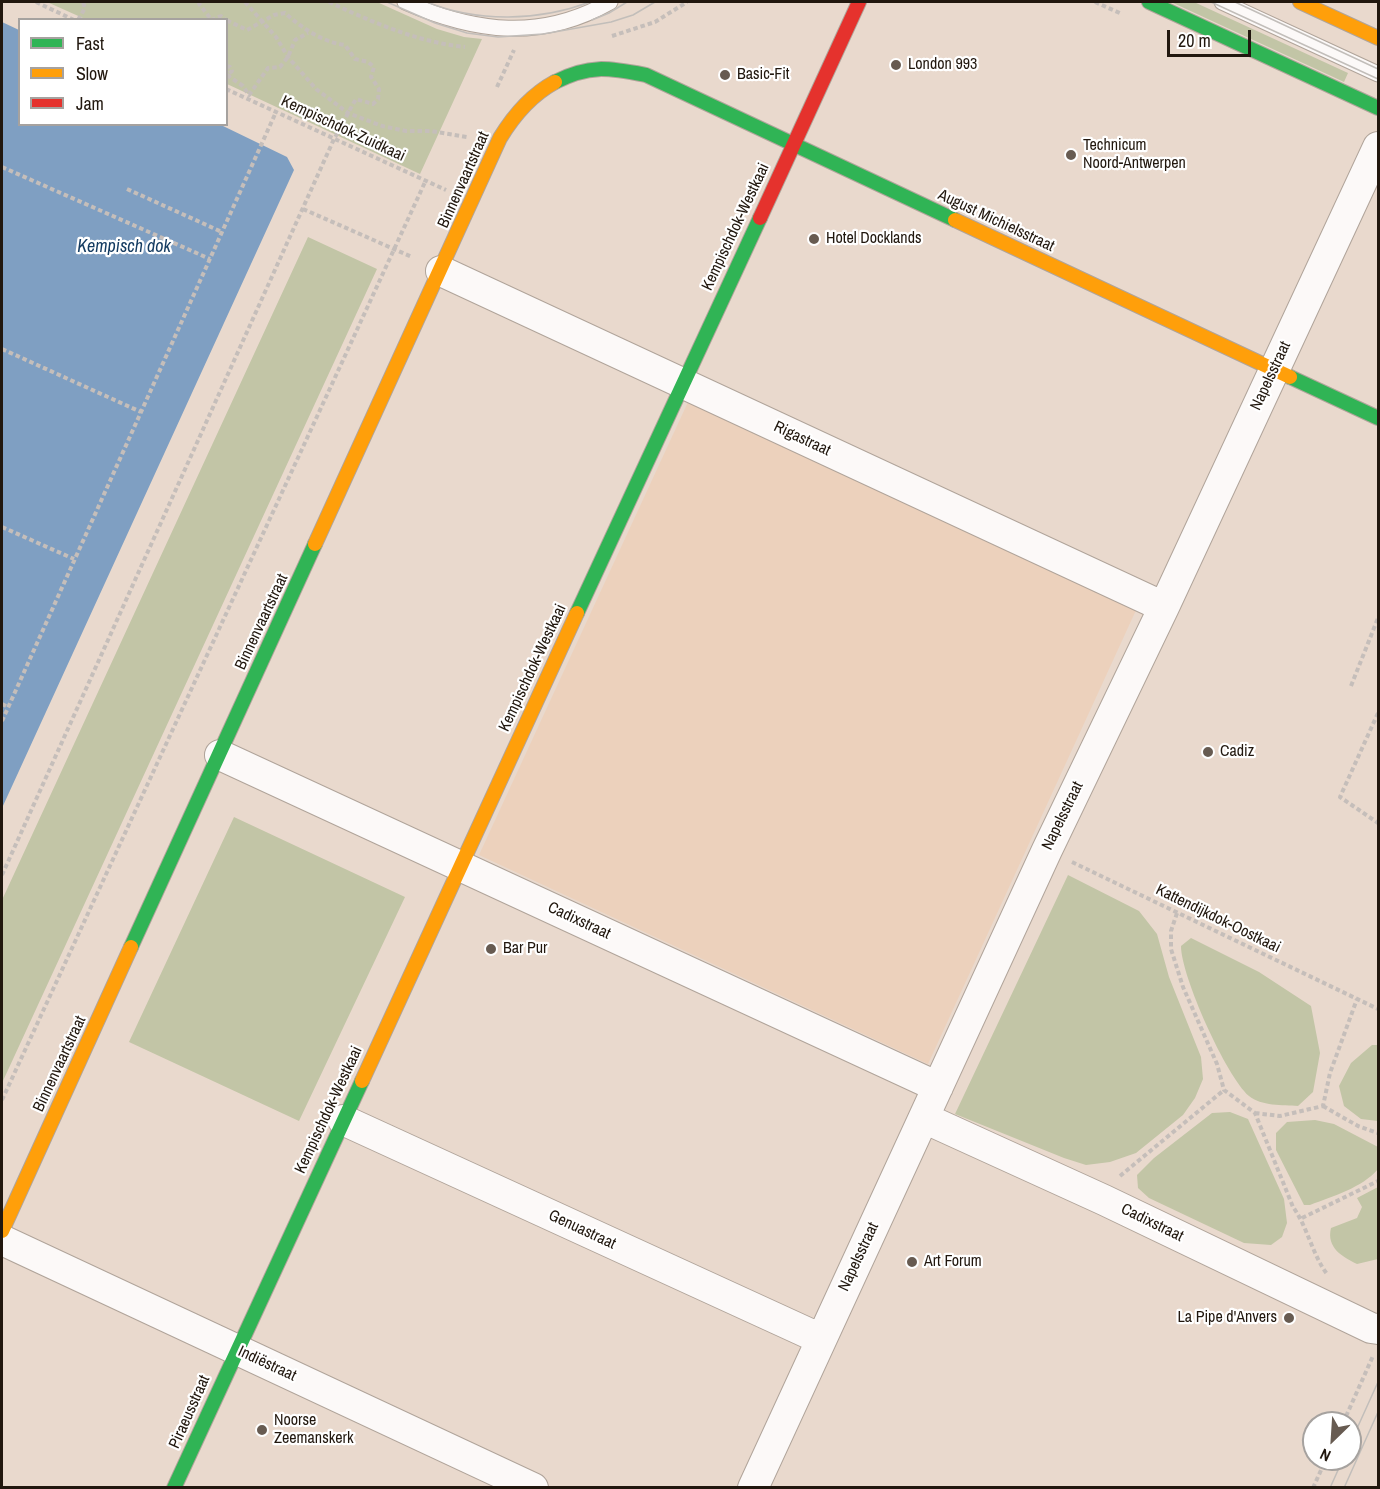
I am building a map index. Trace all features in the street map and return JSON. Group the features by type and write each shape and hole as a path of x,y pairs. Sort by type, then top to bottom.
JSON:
{"street":[{"name":"Kempischdok-Westkaai","path":"237,1349 859,2"},
{"path":"1149,2 1378,108"},
{"path":"1300,2 1378,38"},
{"name":"August Michielsstraat","path":"596,68 618,69 646,75 1378,418"},
{"name":"Binnenvaartstraat","path":"2,1231 220,755 429,265 513,116 529,99 547,86 569,75 596,68"},
{"name":"Napelsstraat","path":"753,1488 1047,850 1164,607 1378,147"},
{"name":"Rigastraat","path":"429,265 1164,607"},
{"name":"Cadixstraat","path":"220,755 938,1087"},
{"name":"Cadixstraat","path":"924,1118 1104,1200 1366,1326 1376,1341"},
{"name":"Genuastraat","path":"343,1120 821,1339"},
{"name":"Indiëstraat","path":"2,1240 533,1488"},
{"name":"Piraeusstraat","path":"174,1488 237,1349"}],"lane":[{"path":"405,2 464,24 499,28 566,22 610,2"},
{"path":"1222,2 1378,74"}],"path":[{"path":"36,2 72,18"},
{"path":"78,18 86,8 83,2"},
{"path":"200,2 199,4 210,18"},
{"path":"245,2 263,21 288,57 316,89 348,112 382,126 406,131 432,130 473,138"},
{"path":"603,39 655,22 687,2"},
{"path":"2,875 334,139 356,99 373,104 378,99 379,89 371,77 374,67 368,62 355,59 345,45 308,33 285,13 274,15 247,30 228,21"},
{"path":"248,97 268,68 280,66 288,57 295,40 308,33"},
{"path":"514,50 524,49"},
{"path":"228,76 243,86 248,97"},
{"name":"Kempischdok-Zuidkaai","path":"228,90 449,191"},
{"path":"2,721 276,112"},
{"path":"2,167 210,259"},
{"path":"2,1101 426,180"},
{"path":"127,189 222,232"},
{"path":"303,209 429,265"},
{"path":"2,349 141,412"},
{"path":"2,527 74,559"},
{"path":"1351,686 1378,618"},
{"path":"2,704 8,707"},
{"path":"1378,713 1341,796 1378,823"},
{"name":"Kattendijkdok-Oostkaai","path":"1047,850 1378,1009"},
{"path":"1177,913 1171,931 1171,949 1183,987 1217,1064 1224,1090 1256,1113 1280,1116 1323,1106 1358,1126 1378,1132"},
{"path":"1323,1106 1330,1073 1357,999"},
{"path":"1104,1200 1126,1170 1224,1090"},
{"path":"1256,1113 1293,1207 1302,1218 1320,1265 1328,1274"},
{"path":"1302,1218 1378,1181"},
{"path":"1347,1411 1376,1341"},
{"path":"1313,1488 1321,1471"}],"shaded area":[{"path":"688,402 1137,608 928,1064 479,855"}],"green space":[{"path":"47,2 377,2 437,29 464,37 482,39 420,174 228,84 228,18 83,18"},
{"path":"1171,2 1194,2 1348,73 1344,82"},
{"path":"308,237 377,269 2,1083 2,900"},
{"path":"234,817 405,897 299,1121 129,1042"},
{"path":"1068,875 1139,911 1157,934 1169,977 1201,1057 1203,1079 1195,1098 1183,1115 1136,1153 1110,1162 1086,1165 955,1114"},
{"path":"1191,938 1259,972 1311,1006 1320,1053 1313,1092 1298,1106 1260,1102 1249,1096 1239,1085 1217,1048 1188,979 1181,946"},
{"path":"1372,1045 1378,1045 1378,1121 1361,1119 1344,1106 1339,1086 1351,1063"},
{"path":"1230,1112 1248,1119 1284,1199 1287,1223 1282,1237 1271,1245 1244,1243 1149,1198 1138,1188 1137,1175 1154,1158 1212,1113"},
{"path":"1315,1120 1334,1124 1378,1147 1378,1169 1347,1191 1310,1205 1304,1205 1276,1150 1276,1133 1287,1122"},
{"path":"1378,1187 1378,1259 1357,1264 1341,1255 1333,1246 1331,1228 1357,1218 1362,1207 1357,1198"}],"water":[{"name":"Kempisch dok","path":"2,22 18,30 18,126 223,126 287,157 294,170 2,808"}],"tram line":[{"path":"387,2 435,23 467,33 498,37 543,34 611,22 633,15 655,2"},
{"path":"427,2 467,14 509,17 550,13 590,2"},
{"path":"592,20 627,2"},
{"path":"1211,2 1378,79"},
{"path":"1235,2 1378,69"},
{"path":"1362,1417 1378,1382"},
{"path":"1344,1488 1378,1412"},
{"path":"1330,1488 1338,1471"}],"traffic: fast":[{"path":"1149,2 1378,108"},
{"path":"555,82 579,72 600,69 646,75 955,220"},
{"path":"577,613 760,218"},
{"path":"1290,377 1378,418"},
{"path":"131,947 315,544"},
{"path":"174,1488 362,1081"}],"traffic: slow":[{"path":"1300,2 1378,38"},
{"path":"315,544 500,138 524,106 555,82"},
{"path":"955,220 1290,377"},
{"path":"362,1081 577,613"},
{"path":"2,1231 131,947"}],"traffic: jam":[{"path":"760,218 859,2"}],"place":[{"name":"London 993","path":"896,65"},
{"name":"Basic-Fit","path":"725,75"},
{"name":"Technicum Noord-Antwerpen","path":"1071,155"},
{"name":"Hotel Docklands","path":"814,239"},
{"name":"Cadiz","path":"1208,752"},
{"name":"Bar Pur","path":"491,949"},
{"name":"Art Forum","path":"912,1262"},
{"name":"La Pipe d'Anvers","path":"1289,1318"},
{"name":"Noorse Zeemanskerk","path":"262,1430"}]}
